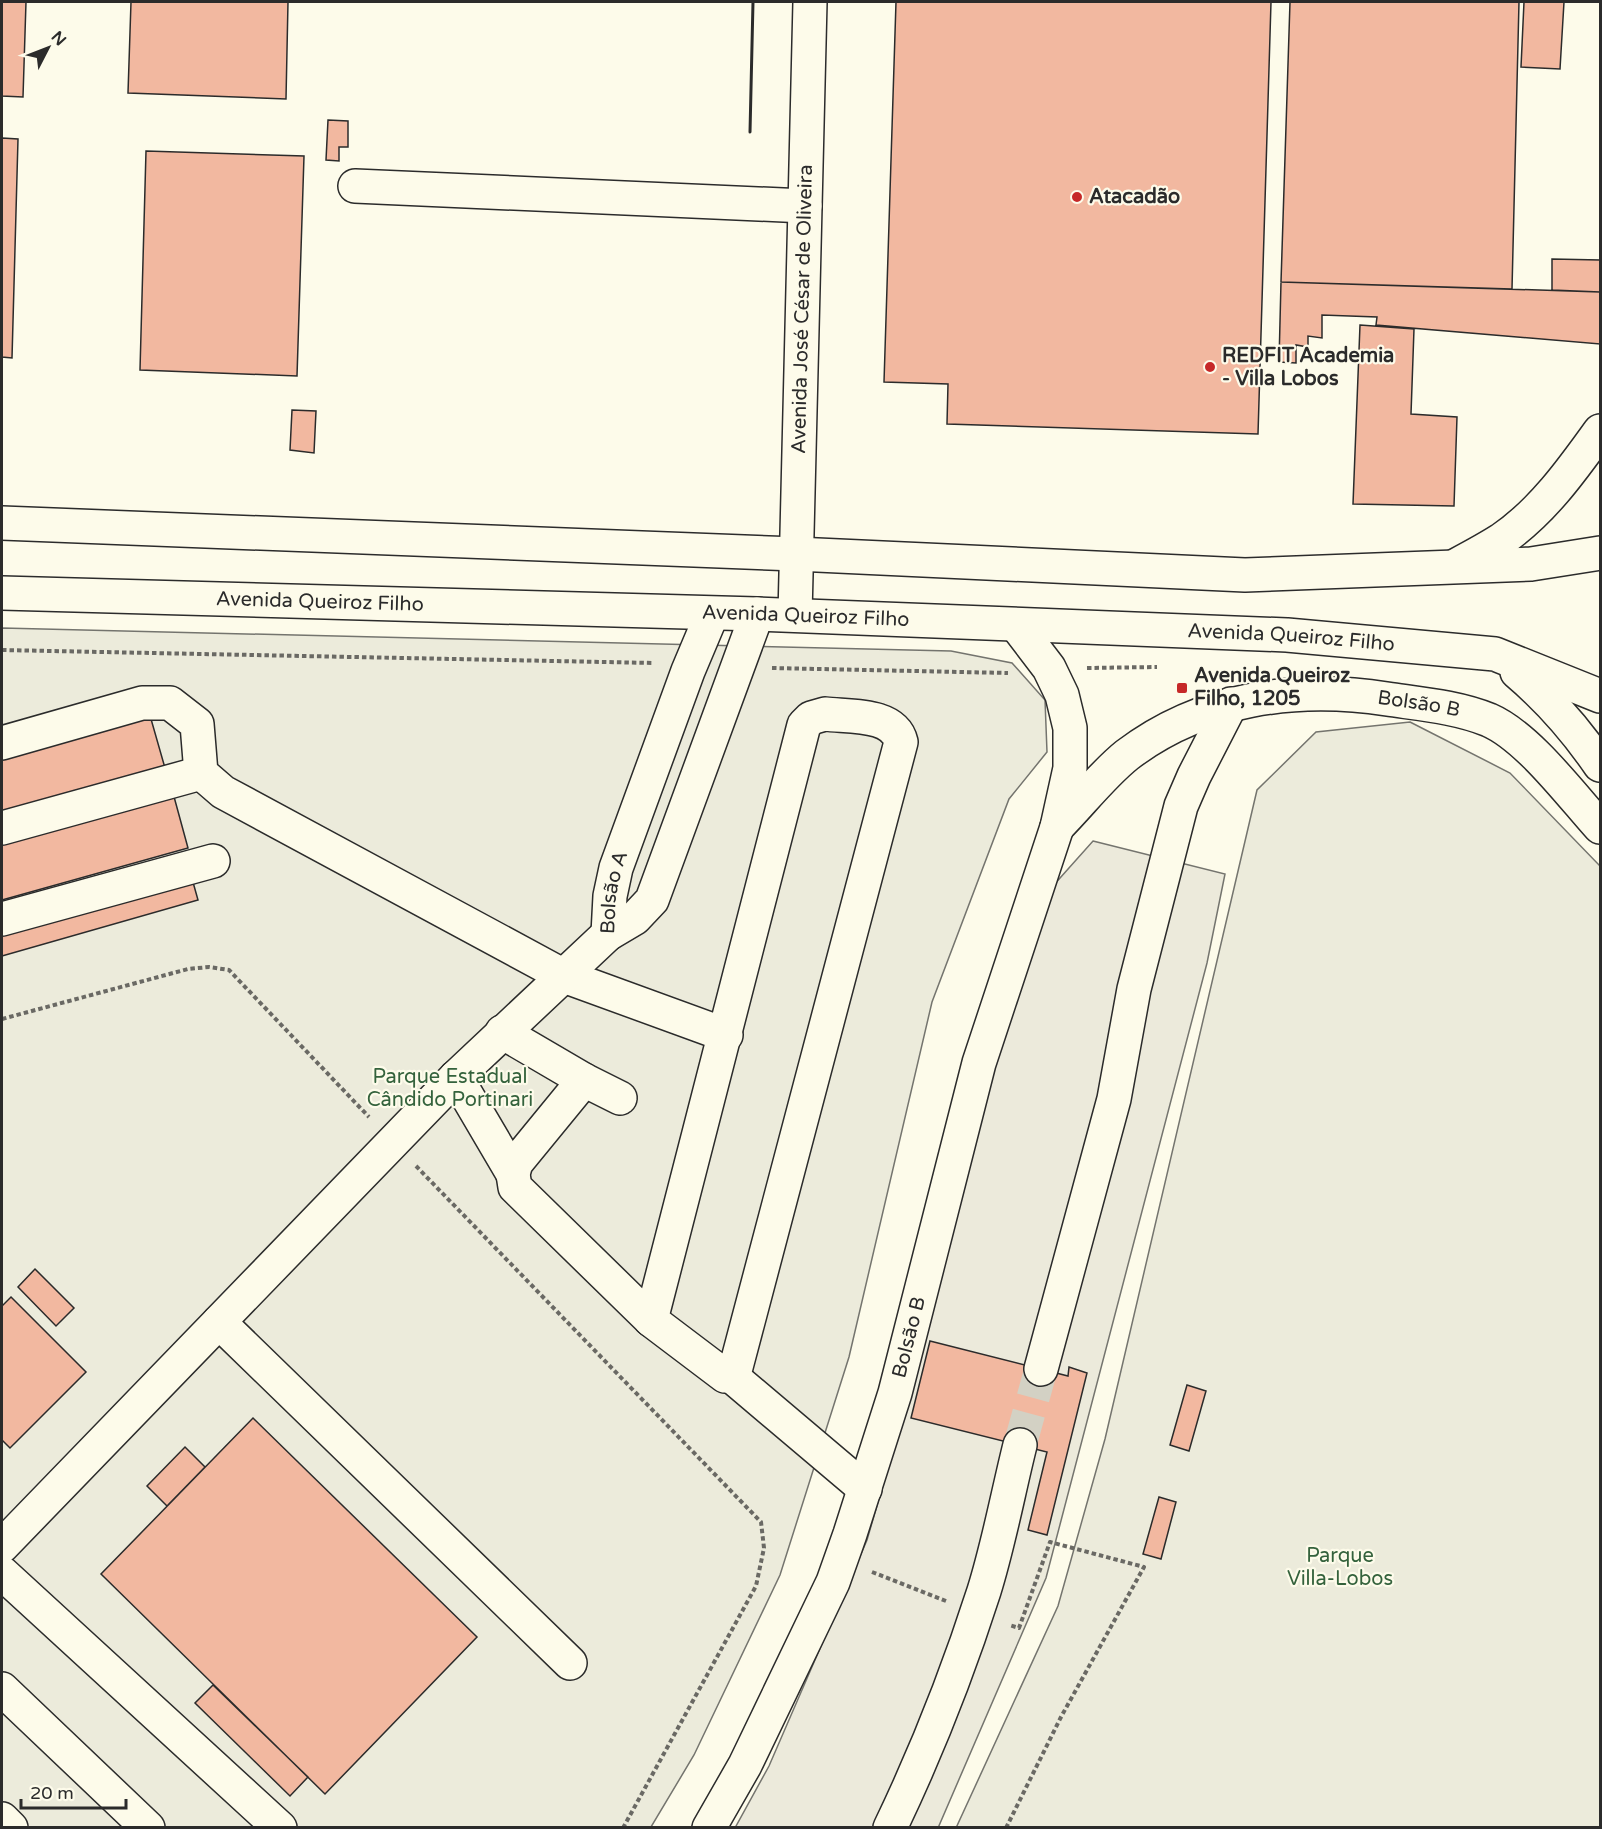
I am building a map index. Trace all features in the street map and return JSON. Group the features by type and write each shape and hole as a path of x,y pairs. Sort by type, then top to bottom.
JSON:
{"main road":[{"name":"Avenida José César de Oliveira","path":"795,615 810,2"},
{"path":"355,186 805,206"},
{"path":"1450,569 1503,539 1535,511 1568,476 1600,431"},
{"path":"2,523 796,554 1245,575 1450,569 1531,564 1600,553"},
{"name":"Avenida Queiroz Filho","path":"2,593 795,615 1017,626 1287,635 1495,654 1600,696"},
{"name":"Bolsão A","path":"608,934 610,896 616,868 691,664 712,614"},
{"name":"Bolsão A","path":"608,934 635,918 652,900 757,614"},
{"name":"Bolsão B","path":"709,1827 745,1765 841,1560 895,1393 979,1063 1057,827 1070,768 1070,728 1062,695 1049,668 1017,626"},
{"path":"1495,654 1545,695 1577,732 1600,765"},
{"name":"Bolsão B","path":"1057,827 1127,756 1177,724 1231,704 1297,693 1370,696 1444,707 1490,721 1521,741 1600,827"},
{"path":"2,743 142,703 170,704 197,724 201,773 223,792 564,976 726,1035"},
{"path":"1041,1369 1114,1099 1134,989 1181,807 1194,776 1231,704"},
{"path":"456,1077 513,1174 515,1187 651,1320 725,1376 729,1374 736,1367 901,742 899,733 887,722 825,714 811,718 804,725 651,1320"},
{"path":"2,828 201,773"},
{"path":"2,919 213,861"},
{"path":"2,1546 456,1077 608,934"},
{"path":"502,1032 584,1080 620,1098"},
{"path":"513,1174 516,1163 584,1080"},
{"path":"219,1322 570,1663"},
{"path":"729,1374 864,1489"},
{"path":"890,1827 921,1763 976,1613 1020,1445"},
{"path":"2,1573 280,1827"},
{"path":"2,1689 148,1827"},
{"path":"2,1819 10,1827"}],"path":[{"path":"2,650 691,664"},
{"path":"737,668 1012,673"},
{"path":"2,1018 188,969 209,967 229,970 392,1142 761,1522 764,1548 756,1586 623,1827"},
{"path":"841,1560 1019,1628 1050,1542 1144,1567 1061,1717 1006,1827"}],"green space":[{"name":"Parque Estadual Cândido Portinari","path":"2,628 951,651 1012,663 1045,700 1047,752 1009,799 932,1002 849,1357 780,1575 694,1755 651,1827 2,1827"},
{"name":"Parque Villa-Lobos","path":"1410,722 1510,773 1600,866 1600,1827 956,1828 1058,1606 1105,1439 1257,790 1316,732"}],"shaded area":[{"path":"1093,841 1225,874 1207,963 1046,1578 938,1828 735,1828 769,1766 867,1540 921,1354 1002,1026 1044,896"}],"building":[{"path":"2,2 26,2 23,97 2,96"},
{"path":"131,2 288,2 286,99 128,93"},
{"name":"Atacadão","path":"896,2 1271,2 1258,434 947,424 948,384 884,382"},
{"path":"1290,2 1519,2 1512,289 1281,282"},
{"path":"1524,2 1564,2 1560,69 1521,67"},
{"path":"328,120 348,121 348,147 339,147 339,161 326,160"},
{"path":"2,138 18,139 12,358 2,357"},
{"path":"146,151 304,156 297,376 140,370"},
{"path":"1552,259 1600,260 1600,292 1552,290"},
{"path":"1281,282 1600,292 1600,344 1376,325 1377,317 1322,315 1322,338 1308,336 1308,347 1296,345 1296,363 1279,362"},
{"path":"1360,325 1414,329 1411,414 1457,417 1454,506 1353,504"},
{"path":"292,410 316,411 314,453 290,450"},
{"path":"149,712 165,768 2,813 2,753"},
{"path":"173,793 188,848 2,900 2,841"},
{"path":"191,875 198,900 2,956 2,929"},
{"path":"35,1269 74,1308 56,1326 18,1287"},
{"path":"11,1297 86,1372 10,1448 2,1440 2,1306"},
{"path":"930,1341 1068,1376 1069,1367 1087,1373 1047,1535 1028,1530 1047,1452 911,1418"},
{"path":"1187,1385 1206,1391 1189,1451 1170,1445"},
{"path":"253,1418 477,1637 325,1794 101,1574"},
{"path":"185,1447 205,1467 167,1506 147,1486"},
{"path":"1159,1497 1176,1502 1161,1559 1143,1554"},
{"path":"213,1685 308,1777 290,1796 195,1703"}],"tunnel":[{"path":"1020,1445 1041,1369"}],"wall":[{"path":"750,132 753,2"}],"place":[{"name":"Atacadão","path":"1077,197"},
{"name":"REDFIT Academia - Villa Lobos","path":"1210,367"},
{"name":"Avenida Queiroz Filho, 1205","path":"1182,688"}]}
